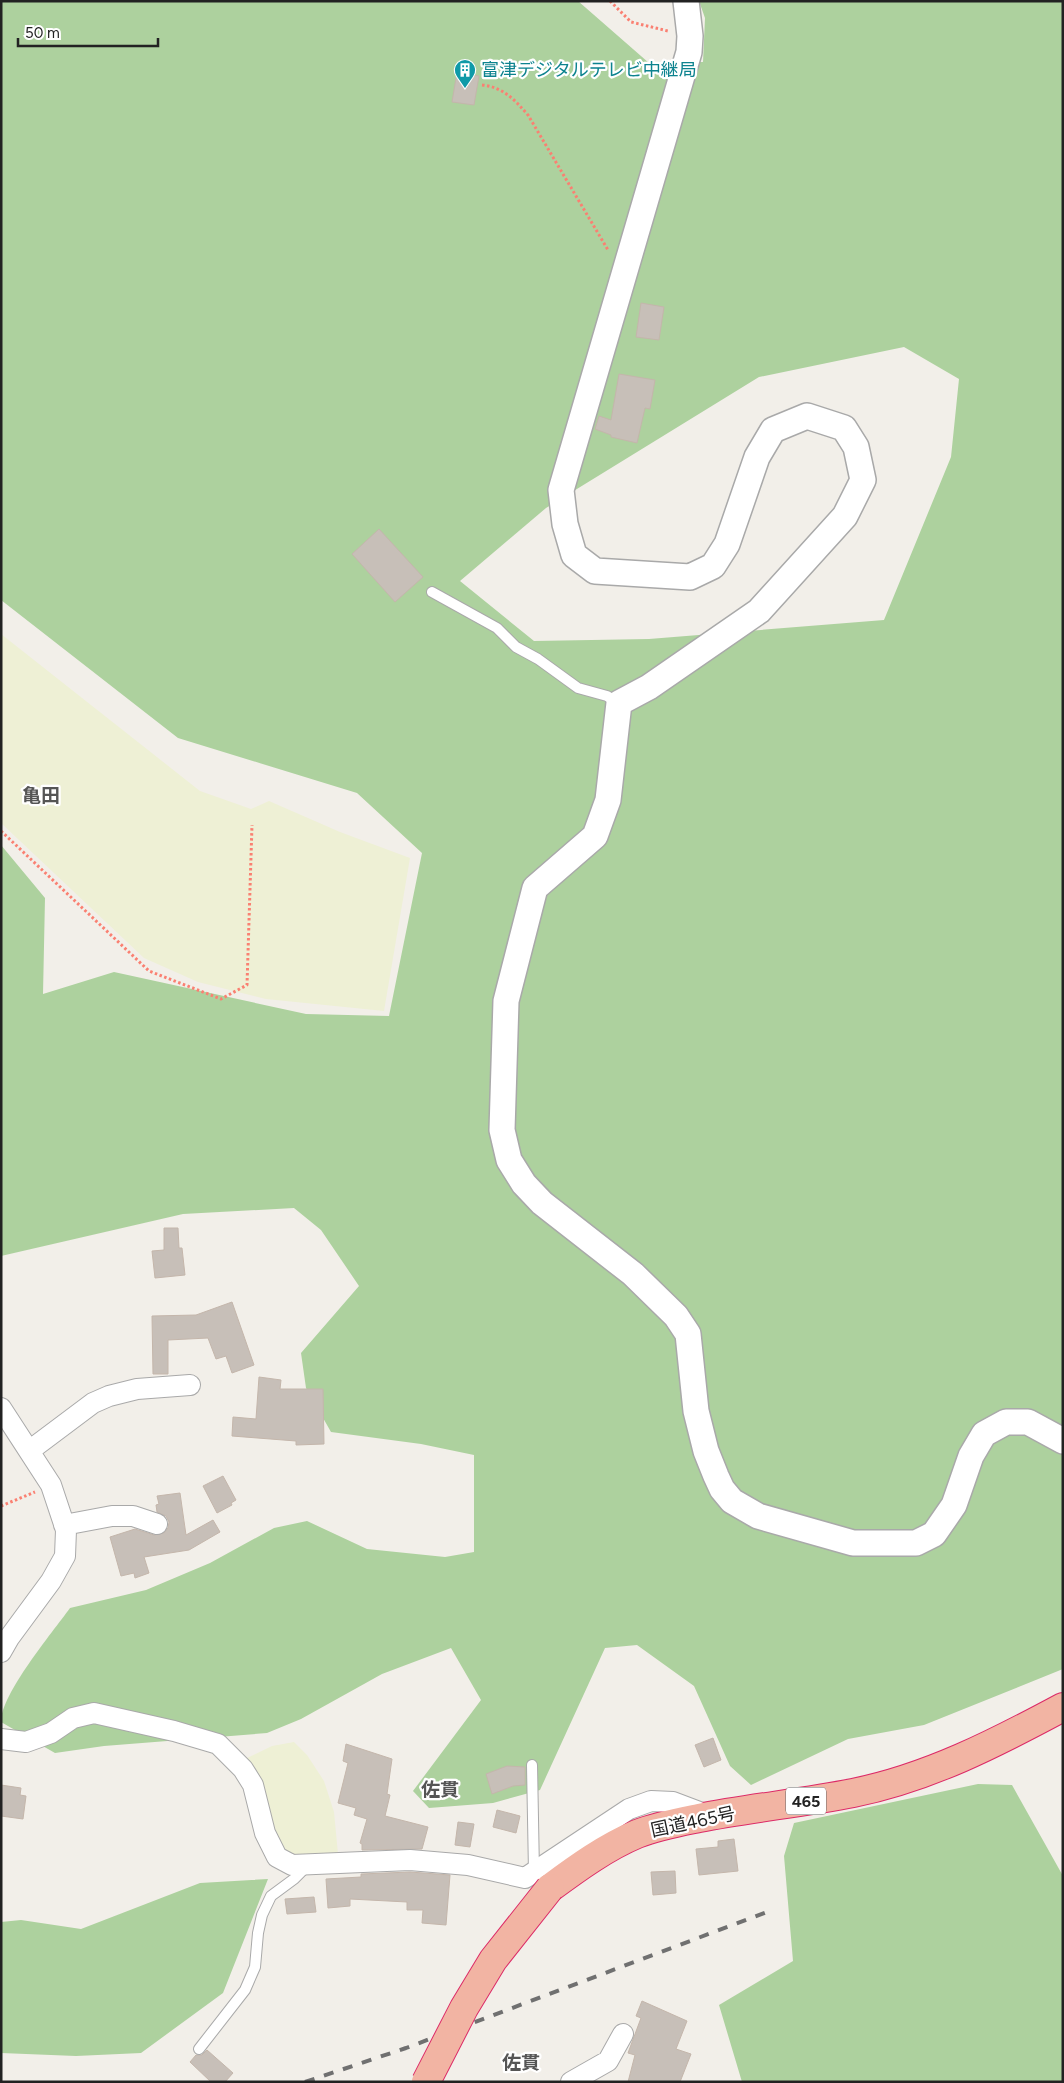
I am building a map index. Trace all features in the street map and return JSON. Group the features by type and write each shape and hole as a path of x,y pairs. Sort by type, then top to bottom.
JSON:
{"highway":[{"name":"国道465号","path":"426,2082 464,2008 542,1880 584,1863 637,1834 669,1824 854,1793 929,1772 1012,1735 1063,1707"}],"street":[{"path":"686,1 690,36 689,52 561,490 565,524 574,555 595,571 690,578 713,566 727,544 757,458 772,430 807,416 844,428 856,447 863,480 845,516 759,611 649,688 619,703 608,800 596,836 535,888 506,1001 502,1130 509,1160 524,1184 542,1203 633,1274 676,1316 688,1334 696,1411 706,1451 716,1476 722,1489 732,1501 758,1516 853,1543 916,1543 934,1534 954,1505 971,1456 984,1434 1006,1422 1028,1422 1063,1441"},
{"path":"29,1451 93,1403 109,1396 136,1389 190,1386"},
{"path":"1,1408 51,1485 64,1525 65,1556 51,1581 9,1638 1,1652"},
{"path":"64,1525 112,1516 133,1516 157,1524"},
{"path":"1,1739 26,1742 50,1733 73,1718 94,1713 174,1731 218,1744 243,1769 253,1785 265,1833 277,1857 292,1865 410,1860 468,1865 542,1880"},
{"path":"571,2082 608,2061 623,2034"}],"lane":[{"path":"432,592 497,628 516,647 538,659 578,688 607,696 619,703"},
{"path":"532,1765 542,1880"},
{"path":"199,2049 245,1990 255,1967 258,1933 262,1915 271,1896 294,1879 309,1864"}],"path":[{"path":"610,1 632,22 690,36"},
{"path":"482,85 494,86 513,97 528,116 623,277"},
{"path":"1,831 149,970 221,999 247,985 252,826"},
{"path":"1,1506 51,1485"}],"green space":[{"path":"1,1 578,1 649,63 703,62 705,18 699,1 1063,1 1063,1669 924,1725 848,1739 751,1785 730,1766 694,1686 637,1645 605,1648 540,1790 493,1803 429,1808 413,1791 481,1700 451,1648 382,1674 301,1719 267,1733 104,1746 55,1753 1,1722 3,1710 18,1680 70,1608 146,1590 210,1563 274,1528 307,1521 367,1549 445,1557 474,1552 474,1455 421,1444 331,1432 306,1388 301,1353 359,1286 321,1230 294,1208 183,1214 1,1256 1,845 45,898 43,994 114,972 306,1014 389,1016 422,853 357,793 178,738 1,600","holes":["904,347 959,379 951,457 884,620 649,639 534,641 460,581 546,508 759,377"]},
{"path":"1,634 200,791 251,809 269,801 340,832 410,858 384,1011 266,999 198,982 144,958 1,823"},
{"path":"294,1742 307,1755 324,1781 334,1812 338,1854 330,1857 289,1855 279,1847 247,1758 272,1746"},
{"path":"978,1784 1012,1785 1063,1876 1063,2082 742,2082 719,2005 793,1961 784,1856 794,1823"},
{"path":"268,1879 223,1993 141,2053 76,2056 1,2053 1,1922 21,1920 81,1929 200,1883"}],"building":[{"name":"富津デジタルテレビ中継局","path":"457,72 479,76 474,105 452,102"},
{"path":"641,303 664,307 659,340 636,337"},
{"path":"619,374 655,380 650,409 645,408 637,443 611,437 611,435 595,429 599,416 611,420"},
{"path":"379,529 423,577 395,602 352,554"},
{"path":"164,1228 178,1228 179,1248 182,1248 185,1275 155,1278 152,1251 164,1250"},
{"path":"232,1302 254,1365 232,1373 226,1356 216,1359 208,1338 168,1340 168,1374 153,1374 152,1316 196,1315"},
{"path":"259,1377 281,1380 280,1389 323,1389 324,1444 296,1445 296,1441 232,1436 233,1417 256,1419"},
{"path":"223,1476 236,1500 231,1503 232,1505 217,1513 203,1486"},
{"path":"180,1493 186,1535 213,1520 220,1532 189,1550 144,1557 149,1573 135,1578 134,1573 121,1576 110,1537 135,1529 154,1535 164,1533 168,1528 169,1522 166,1516 157,1512 156,1505 159,1504 157,1496"},
{"path":"713,1738 721,1760 704,1767 695,1745"},
{"path":"346,1744 392,1759 387,1794 390,1795 385,1816 428,1827 422,1849 362,1850 362,1844 360,1843 367,1819 354,1815 356,1808 338,1803 348,1763 343,1761"},
{"path":"507,1766 525,1767 525,1785 513,1786 492,1794 486,1774"},
{"path":"1,1785 21,1788 20,1795 26,1796 23,1819 1,1816"},
{"path":"497,1810 520,1816 516,1833 493,1827"},
{"path":"458,1822 474,1824 470,1847 455,1845"},
{"path":"734,1839 738,1871 699,1875 696,1849 718,1847 718,1841"},
{"path":"675,1871 676,1893 653,1895 651,1872"},
{"path":"410,1872 450,1875 446,1925 422,1923 423,1910 407,1910 407,1902 350,1899 350,1906 328,1908 326,1879 361,1877 361,1874"},
{"path":"314,1897 316,1912 287,1914 285,1899"},
{"path":"642,2001 687,2021 676,2049 691,2054 680,2082 628,2082 635,2055 628,2053 641,2018 636,2016"},
{"path":"207,2050 233,2073 225,2082 211,2082 190,2062 196,2055 202,2055"}],"railway":[{"path":"305,2082 406,2048 767,1912"}],"place":[{"name":"富津デジタルテレビ中継局","path":"465,89"}],"district":[{"name":"亀田","path":"41,795"},
{"name":"佐貫","path":"440,1789"},
{"name":"佐貫","path":"521,2062"}]}
